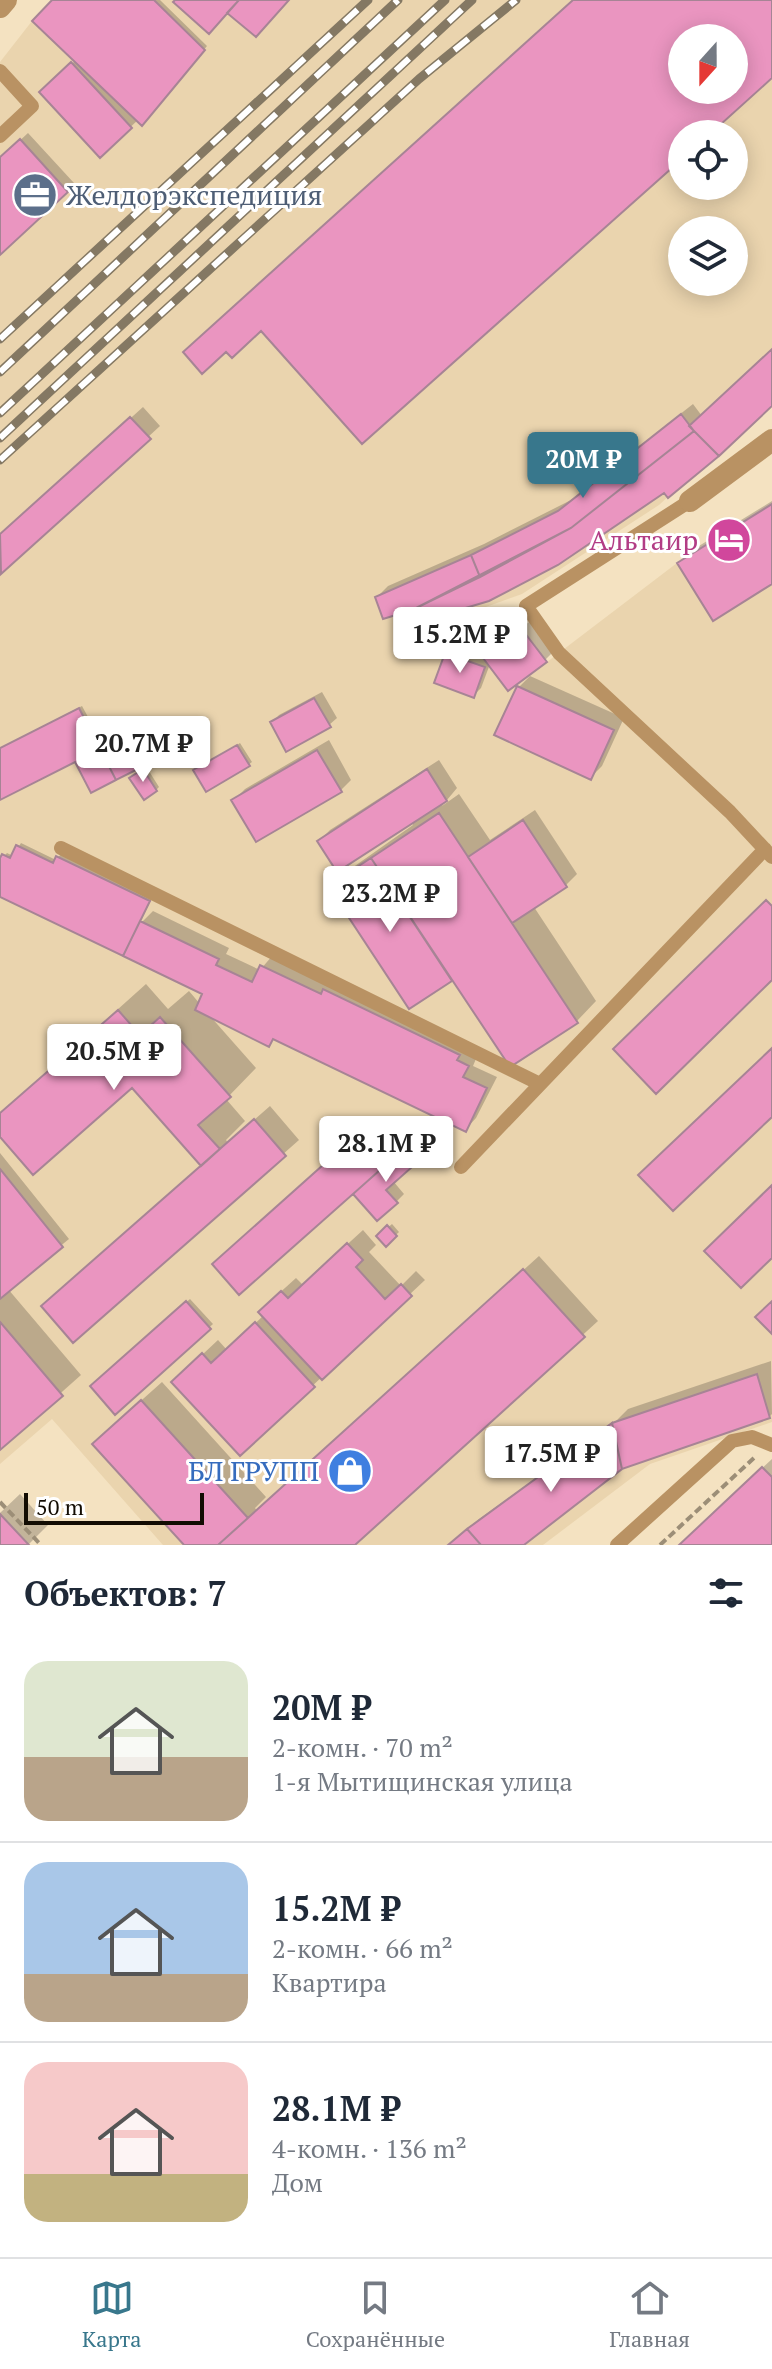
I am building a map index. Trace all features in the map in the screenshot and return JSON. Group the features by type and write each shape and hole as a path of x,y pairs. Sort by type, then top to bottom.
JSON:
{"street":[{"path":"0,7 6,0"},
{"path":"690,501 772,440"}],"lane":[{"path":"0,71 32,106 0,136"},
{"path":"461,1167 768,853 730,812 559,653 526,606 690,501"},
{"path":"61,848 540,1084"},
{"path":"628,1542 732,1441 752,1437 766,1448"}],"path":[{"path":"660,1545 766,1448"},
{"path":"0,1502 41,1545"}],"shaded area":[{"path":"52,0 772,0 772,401 659,505 522,594 483,608 492,627 521,628 547,662 677,563 772,506 772,1422 650,1464 543,1545 163,1545 52,1419 0,1464 0,62"}],"building":[{"path":"52,0 154,0 205,50 142,126 32,21"},
{"path":"239,0 209,34 173,2"},
{"path":"239,0 289,0 256,37 227,13"},
{"path":"573,0 772,0 772,78 748,100 748,24 668,24 668,104 743,104 726,120 668,120 668,171 362,444 261,331 232,358 226,352 202,374 183,352"},
{"path":"71,62 132,128 100,158 39,92"},
{"path":"20,139 68,192 0,255 0,157"},
{"path":"772,349 772,406 719,456 689,426"},
{"path":"681,414 694,431 571,528 480,577 471,555 558,511"},
{"path":"130,417 151,439 1,574 0,534"},
{"path":"694,431 719,456 668,498 664,493 558,565 489,601 415,623 412,610 571,528"},
{"path":"772,504 772,584 713,621 677,563"},
{"path":"471,555 480,577 412,610 383,619 375,597"},
{"path":"473,627 492,627 493,650 473,650"},
{"path":"521,628 547,662 508,691 483,658"},
{"path":"467,630 468,649 447,650 446,631"},
{"path":"445,653 485,667 474,698 434,683"},
{"path":"517,686 614,730 591,780 494,735"},
{"path":"314,698 331,727 286,752 270,722"},
{"path":"79,708 116,780 91,793 75,762 0,800 0,748"},
{"path":"119,727 140,768 116,780 95,739"},
{"path":"237,745 250,766 206,792 193,770"},
{"path":"317,750 342,792 256,842 231,800"},
{"path":"143,769 157,791 144,800 129,778"},
{"path":"427,769 447,801 337,872 317,841"},
{"path":"439,813 578,1023 510,1067 371,858"},
{"path":"523,820 567,887 512,923 468,857"},
{"path":"16,845 53,863 56,856 150,901 123,956 0,897 0,858 2,854 10,858"},
{"path":"371,858 452,981 409,1009 328,886"},
{"path":"766,900 772,906 772,980 656,1094 613,1049"},
{"path":"140,921 219,959 216,965 252,982 260,965 321,994 323,989 460,1055 457,1060 469,1066 463,1077 487,1088 466,1132 273,1039 269,1047 195,1010 202,994 123,956"},
{"path":"118,1010 140,1035 160,1017 231,1097 198,1125 220,1149 201,1166 132,1088 33,1175 0,1137 0,1113"},
{"path":"772,1048 772,1117 673,1211 638,1175"},
{"path":"254,1119 286,1156 73,1343 41,1306"},
{"path":"360,1132 388,1163 239,1295 212,1264"},
{"path":"408,1145 421,1159 386,1190 398,1203 377,1221 353,1194"},
{"path":"0,1169 63,1247 0,1299"},
{"path":"772,1185 772,1258 741,1288 704,1251"},
{"path":"387,1225 397,1236 386,1247 376,1236"},
{"path":"347,1243 363,1260 356,1267 385,1299 401,1284 412,1296 322,1380 258,1312 281,1291 288,1298"},
{"path":"523,1269 585,1337 355,1545 218,1545"},
{"path":"186,1301 211,1329 115,1415 90,1386"},
{"path":"772,1301 772,1334 755,1317"},
{"path":"0,1322 63,1396 0,1450"},
{"path":"255,1322 315,1387 240,1456 171,1382 202,1353 211,1363"},
{"path":"757,1374 770,1418 622,1469 612,1423"},
{"path":"141,1400 248,1518 218,1545 184,1545 92,1444"},
{"path":"612,1423 622,1469 524,1545 481,1545 467,1529"},
{"path":"762,1467 772,1477 772,1545 679,1545"},
{"path":"0,1514 29,1545 0,1545"},
{"path":"467,1529 481,1545 448,1545"}],"railway":[{"path":"0,339 368,0"},
{"path":"0,372 398,0"},
{"path":"0,413 445,0"},
{"path":"0,438 472,0"},
{"path":"0,460 419,79 516,0"}],"place":[{"name":"Желдорэкспедиция","path":"35,195"},
{"name":"Альтаир","path":"729,540"},
{"name":"БЛ ГРУПП","path":"350,1471"}]}
